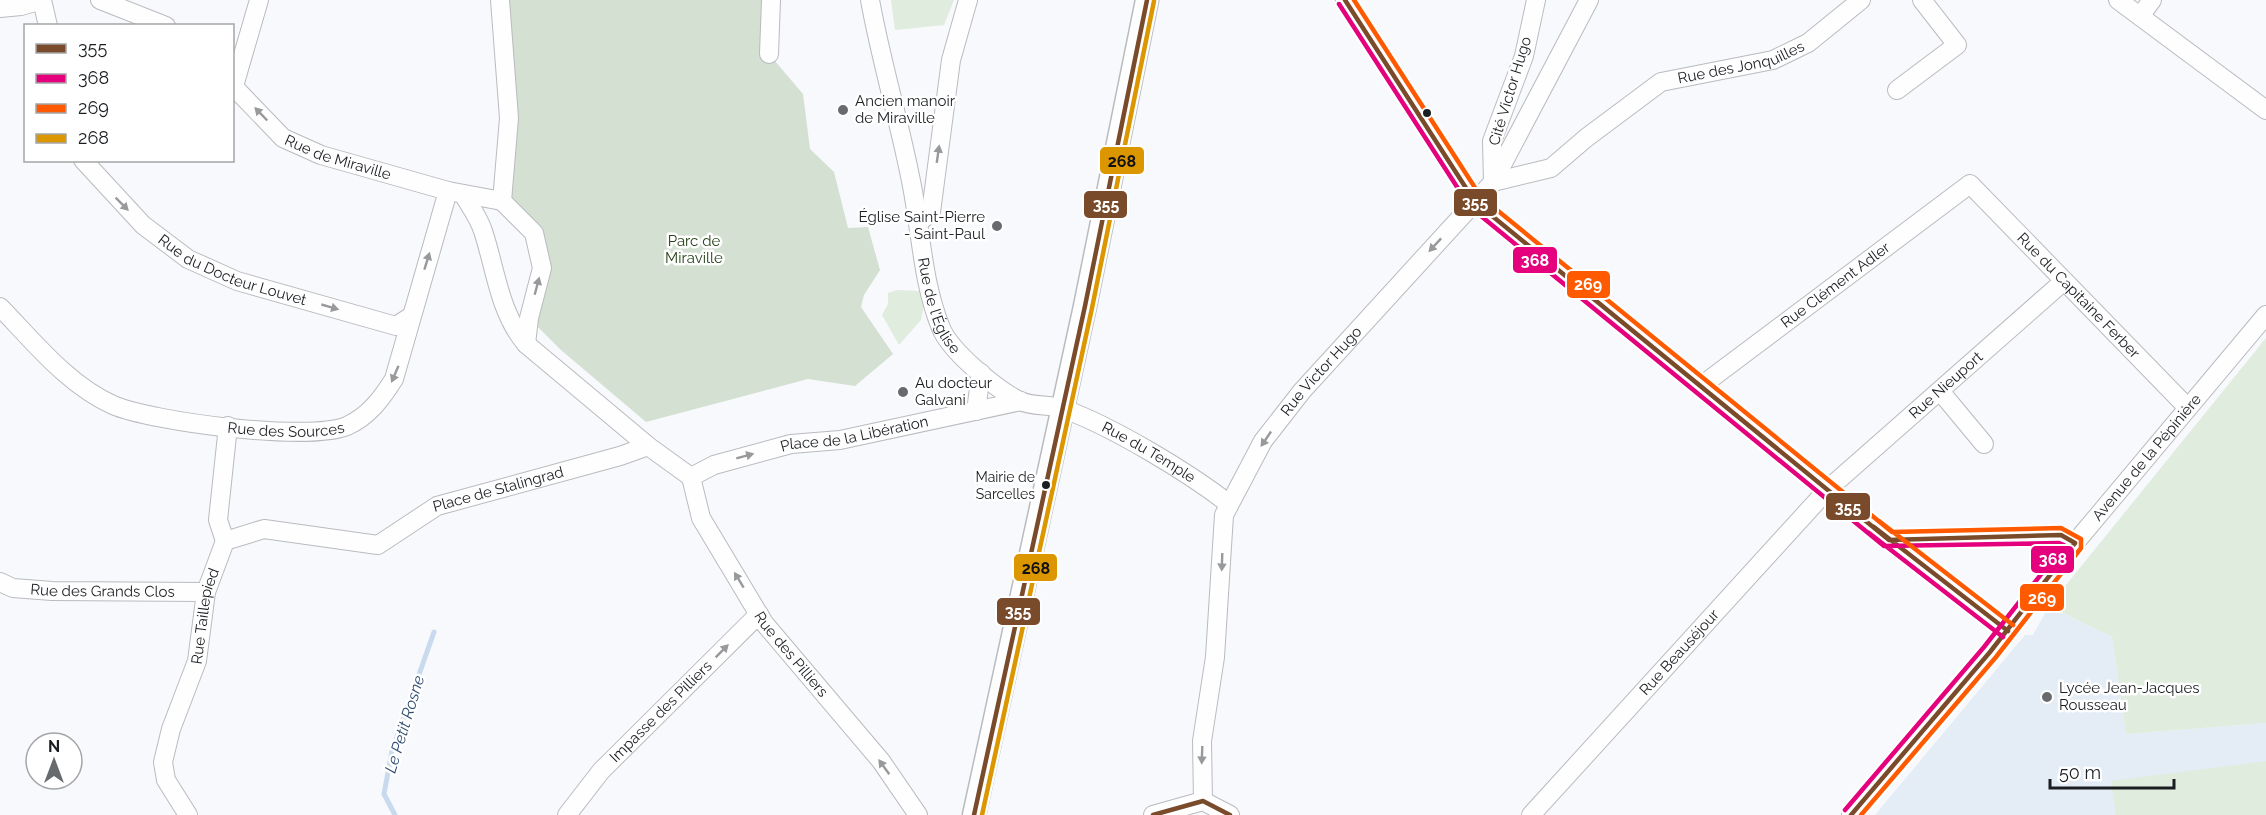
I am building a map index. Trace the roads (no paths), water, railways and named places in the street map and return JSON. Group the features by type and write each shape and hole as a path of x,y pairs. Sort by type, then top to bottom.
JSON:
{"main road":[{"path":"975,815 1063,408 1147,0"}],"street":[{"path":"0,8 16,3 42,0 48,24"},
{"path":"100,0 161,24"},
{"path":"234,83 259,0"},
{"path":"500,0 509,117 502,201 534,233 542,268 529,318 526,344"},
{"path":"769,54 771,0"},
{"path":"870,0 903,141 924,218"},
{"name":"Rue de l'Église","path":"968,0 951,60 924,218 938,318 950,344 981,372 1021,401 1063,408"},
{"path":"1345,0 1475,202 1889,540 2008,631"},
{"name":"Cité Victor Hugo","path":"1493,182 1492,141 1524,56 1536,0"},
{"name":"Rue Victor Hugo","path":"1203,801 1202,741 1215,657 1224,515 1229,504 1263,441 1302,391 1493,182 1504,157 1589,0"},
{"name":"Rue des Jonquilles","path":"1493,182 1551,168 1586,138 1661,82 1773,60 1808,43 1861,0"},
{"path":"1897,90 1957,45 1922,0"},
{"path":"2118,0 2266,110"},
{"path":"2141,15 2152,0"},
{"name":"Rue de Miraville","path":"234,87 283,138 321,154 455,192 502,201"},
{"name":"Rue du Docteur Louvet","path":"85,162 143,225 188,259 237,281 396,326 410,317"},
{"name":"Rue du Capitaine Ferber","path":"1970,184 2188,408"},
{"name":"Rue Clément Adler","path":"1701,386 1970,184"},
{"path":"455,192 483,229 507,313 514,329 526,344 648,446 691,477"},
{"name":"Rue des Sources","path":"0,307 66,374 112,404 147,416 292,434 322,432 347,426 377,405 394,379 402,357 410,317 455,192"},
{"name":"Rue Nieuport","path":"1828,489 2064,282"},
{"name":"Avenue de la Pépinière","path":"1851,815 2008,631 2075,543 2266,315"},
{"path":"976,411 981,372"},
{"path":"1940,391 1983,444"},
{"name":"Place de la Libération","path":"691,477 714,465 791,444 840,440 1021,401"},
{"name":"Rue du Temple","path":"1063,408 1135,445 1192,478 1229,504"},
{"path":"225,541 218,520 228,426"},
{"name":"Place de Stalingrad","path":"225,541 264,529 378,544 437,506 620,456 648,446"},
{"name":"Rue des Pilliers","path":"691,477 701,518 759,614 808,677 881,761 918,815"},
{"name":"Rue Beauséjour","path":"1531,815 1828,489"},
{"path":"1889,540 2061,535 2075,543"},
{"name":"Rue Taillepied","path":"182,813 166,780 163,762 171,729 197,661 206,592 225,541"},
{"name":"Rue des Grands Clos","path":"0,582 13,588 52,591 206,592"},
{"name":"Impasse des Pilliers","path":"567,815 601,771 759,614"},
{"path":"1154,815 1203,801 1230,815"}],"waterway":[{"name":"Le Petit Rosne","path":"395,815 384,794 392,751 434,632"}],"place":[{"name":"Ancien manoir de Miraville","path":"843,110"},
{"name":"Église Saint-Pierre - Saint-Paul","path":"997,226"},
{"name":"Au docteur Galvani","path":"903,392"},
{"name":"Mairie de Sarcelles","path":"1046,485"},
{"name":"Lycée Jean-Jacques Rousseau","path":"2047,697"}],"park label":[{"name":"Parc de Miraville","path":"694,250"}]}
